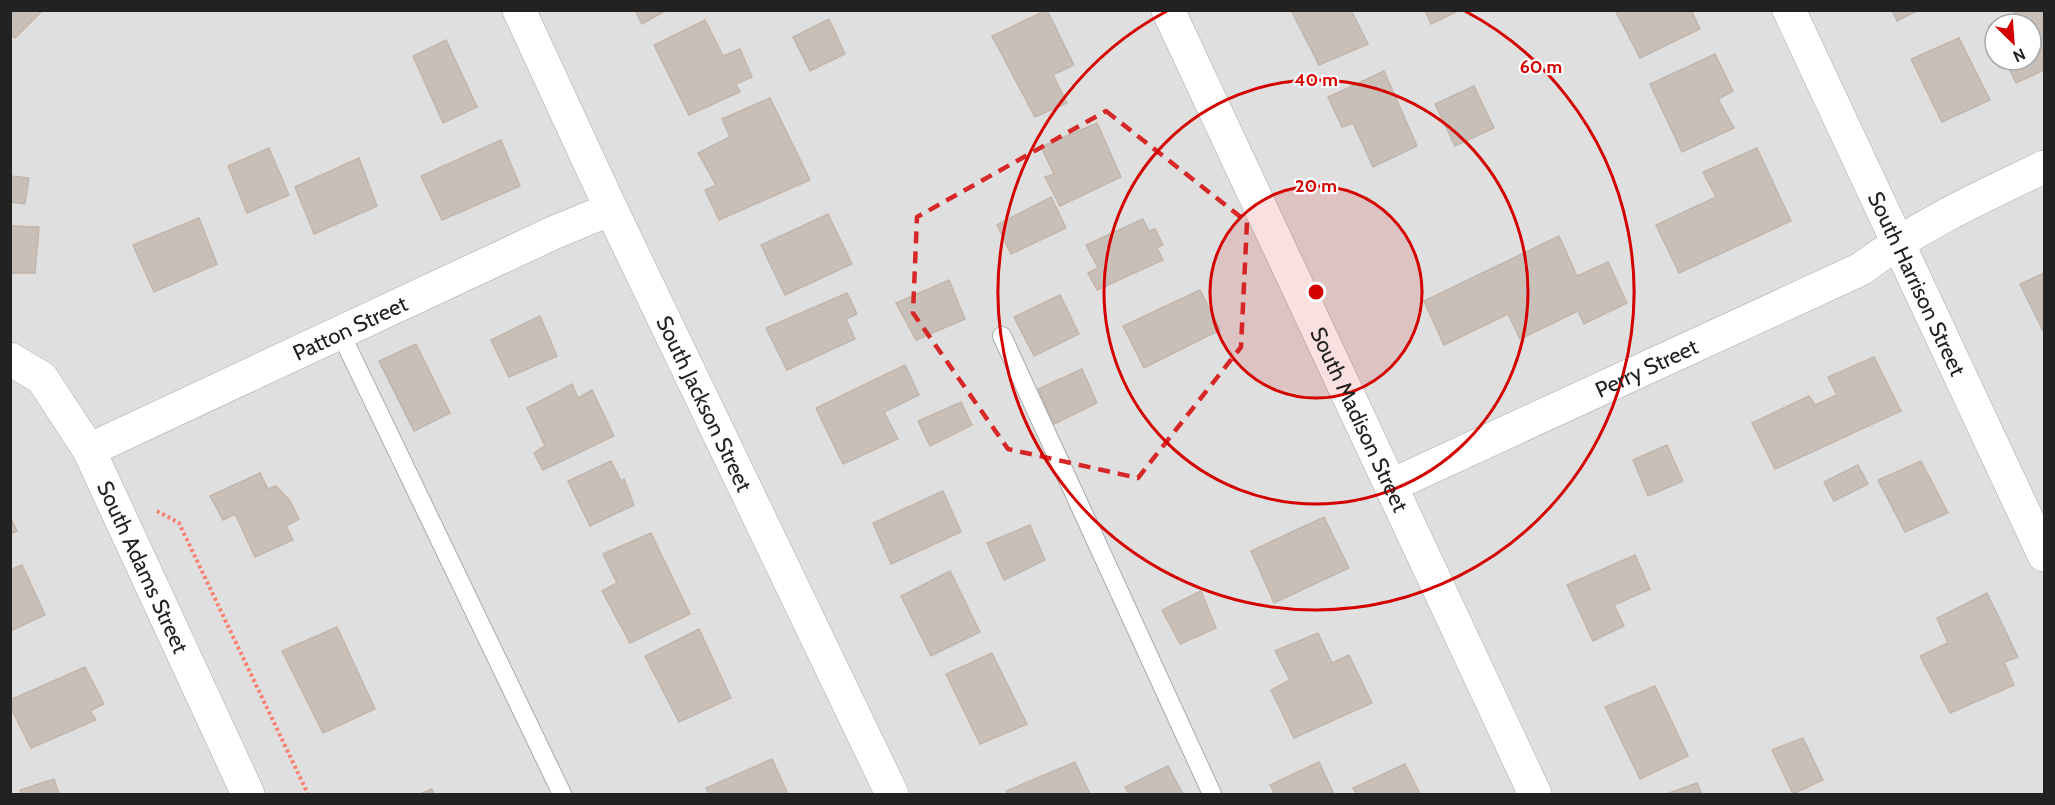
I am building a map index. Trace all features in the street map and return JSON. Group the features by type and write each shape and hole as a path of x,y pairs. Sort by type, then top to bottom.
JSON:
{"street":[{"name":"South Jackson Street","path":"519,10 611,209 892,795"},
{"name":"South Madison Street","path":"1168,10 1535,795"},
{"name":"South Harrison Street","path":"1789,10 2044,555"},
{"name":"Perry Street","path":"1392,485 1861,269 1897,241 1931,221 2044,167"},
{"name":"Patton Street","path":"89,450 553,233 611,209"},
{"name":"South Adams Street","path":"10,359 42,378 89,450 248,795"}],"lane":[{"path":"340,332 562,795"},
{"path":"1002,336 1212,795"}],"path":[{"path":"150,506 179,523 308,795"}],"highlighted area":[{"path":"1106,111 1247,222 1241,347 1138,478 1008,449 913,313 917,217"}],"shaded area":[{"path":"11,11 2044,11 2044,794 11,794"}],"building":[{"path":"10,10 43,10 15,38 10,34"},
{"path":"635,10 667,10 642,24"},
{"path":"1047,10 1074,65 1053,75 1067,103 1035,117 992,36"},
{"path":"1291,10 1355,10 1352,12 1368,44 1319,65"},
{"path":"1425,10 1460,10 1431,24"},
{"path":"1615,10 1691,10 1700,29 1640,58"},
{"path":"1892,10 1919,10 1897,21"},
{"path":"2044,10 2043,70 2043,12 2017,12"},
{"path":"829,19 845,54 810,71 793,37"},
{"path":"705,20 723,56 740,49 752,77 736,84 740,92 689,115 654,45"},
{"path":"1959,38 1990,100 1942,122 1911,59"},
{"path":"446,40 477,107 443,123 413,56"},
{"path":"1715,54 1733,91 1718,99 1734,128 1682,152 1650,84"},
{"path":"1384,71 1417,146 1373,167 1353,123 1342,127 1328,97"},
{"path":"2011,72 2040,72 2016,83"},
{"path":"1474,86 1494,128 1455,146 1435,104"},
{"path":"770,98 810,180 719,220 705,190 716,185 698,153 730,137 722,119"},
{"path":"1097,123 1121,177 1060,206 1045,177 1054,174 1041,147"},
{"path":"501,140 520,186 442,220 421,176"},
{"path":"269,148 289,195 247,213 228,166"},
{"path":"1757,148 1791,221 1679,273 1656,225 1716,197 1703,172"},
{"path":"359,158 377,206 314,234 295,187"},
{"path":"10,176 29,178 25,204 10,202"},
{"path":"1051,197 1066,228 1011,254 997,225"},
{"path":"828,214 852,264 785,295 761,245"},
{"path":"199,218 217,264 154,292 133,245"},
{"path":"1143,219 1149,231 1155,229 1163,245 1157,248 1163,260 1097,290 1088,273 1098,268 1086,245"},
{"path":"10,226 39,227 35,273 10,273"},
{"path":"1559,236 1577,276 1608,262 1627,303 1584,324 1578,311 1520,339 1508,314 1444,345 1424,301"},
{"path":"2044,273 2044,333 2020,284"},
{"path":"949,280 965,319 916,340 896,303"},
{"path":"1200,290 1220,330 1144,368 1123,326"},
{"path":"847,293 857,314 846,319 855,339 787,370 766,328"},
{"path":"1060,295 1079,334 1034,356 1014,317"},
{"path":"540,316 557,356 509,377 491,340"},
{"path":"416,344 450,413 414,431 379,361"},
{"path":"1874,357 1901,411 1775,469 1752,423 1809,396 1815,405 1837,395 1828,377"},
{"path":"905,365 919,395 884,412 898,439 843,464 816,408"},
{"path":"1082,369 1097,403 1054,424 1038,389"},
{"path":"572,384 578,398 592,390 614,436 543,470 534,453 545,446 527,408"},
{"path":"961,402 972,425 930,446 918,421"},
{"path":"1667,445 1683,481 1648,496 1633,460"},
{"path":"611,461 621,481 624,479 634,505 590,526 568,481"},
{"path":"1921,461 1948,513 1905,532 1878,480"},
{"path":"1858,465 1868,484 1834,501 1824,482"},
{"path":"260,473 268,489 276,486 290,501 299,519 286,526 293,540 255,557 235,514 223,520 210,496"},
{"path":"943,491 961,532 891,564 873,523"},
{"path":"10,517 17,531 10,534"},
{"path":"1324,517 1349,568 1274,603 1251,551"},
{"path":"1030,525 1045,560 1004,580 987,543"},
{"path":"651,533 690,614 630,643 602,591 617,583 603,554"},
{"path":"1635,555 1650,589 1614,605 1624,626 1593,641 1567,585"},
{"path":"22,565 45,615 10,631 10,570"},
{"path":"950,571 980,632 931,656 901,596"},
{"path":"1201,591 1216,628 1180,644 1162,610"},
{"path":"1987,593 2018,657 2004,662 2014,685 1950,713 1920,656 1948,643 1937,618"},
{"path":"337,627 375,709 323,733 282,651"},
{"path":"699,629 731,698 679,722 645,656"},
{"path":"1318,633 1332,663 1349,655 1372,703 1294,738 1271,690 1290,680 1275,651"},
{"path":"992,653 1027,724 980,744 946,674"},
{"path":"85,667 104,704 90,711 96,720 31,748 10,706 10,700"},
{"path":"1655,686 1688,756 1640,779 1605,707"},
{"path":"1803,738 1823,780 1793,794 1772,750"},
{"path":"772,759 788,794 709,794 706,788"},
{"path":"1075,762 1090,794 1008,794 1006,791"},
{"path":"1319,762 1334,794 1275,794 1270,785"},
{"path":"1405,764 1420,794 1357,794 1353,788"},
{"path":"1168,766 1183,794 1129,794 1125,787"},
{"path":"54,779 59,794 21,794 20,790"},
{"path":"1697,783 1702,794 1666,794"},
{"path":"432,789 434,794 420,794"}]}
